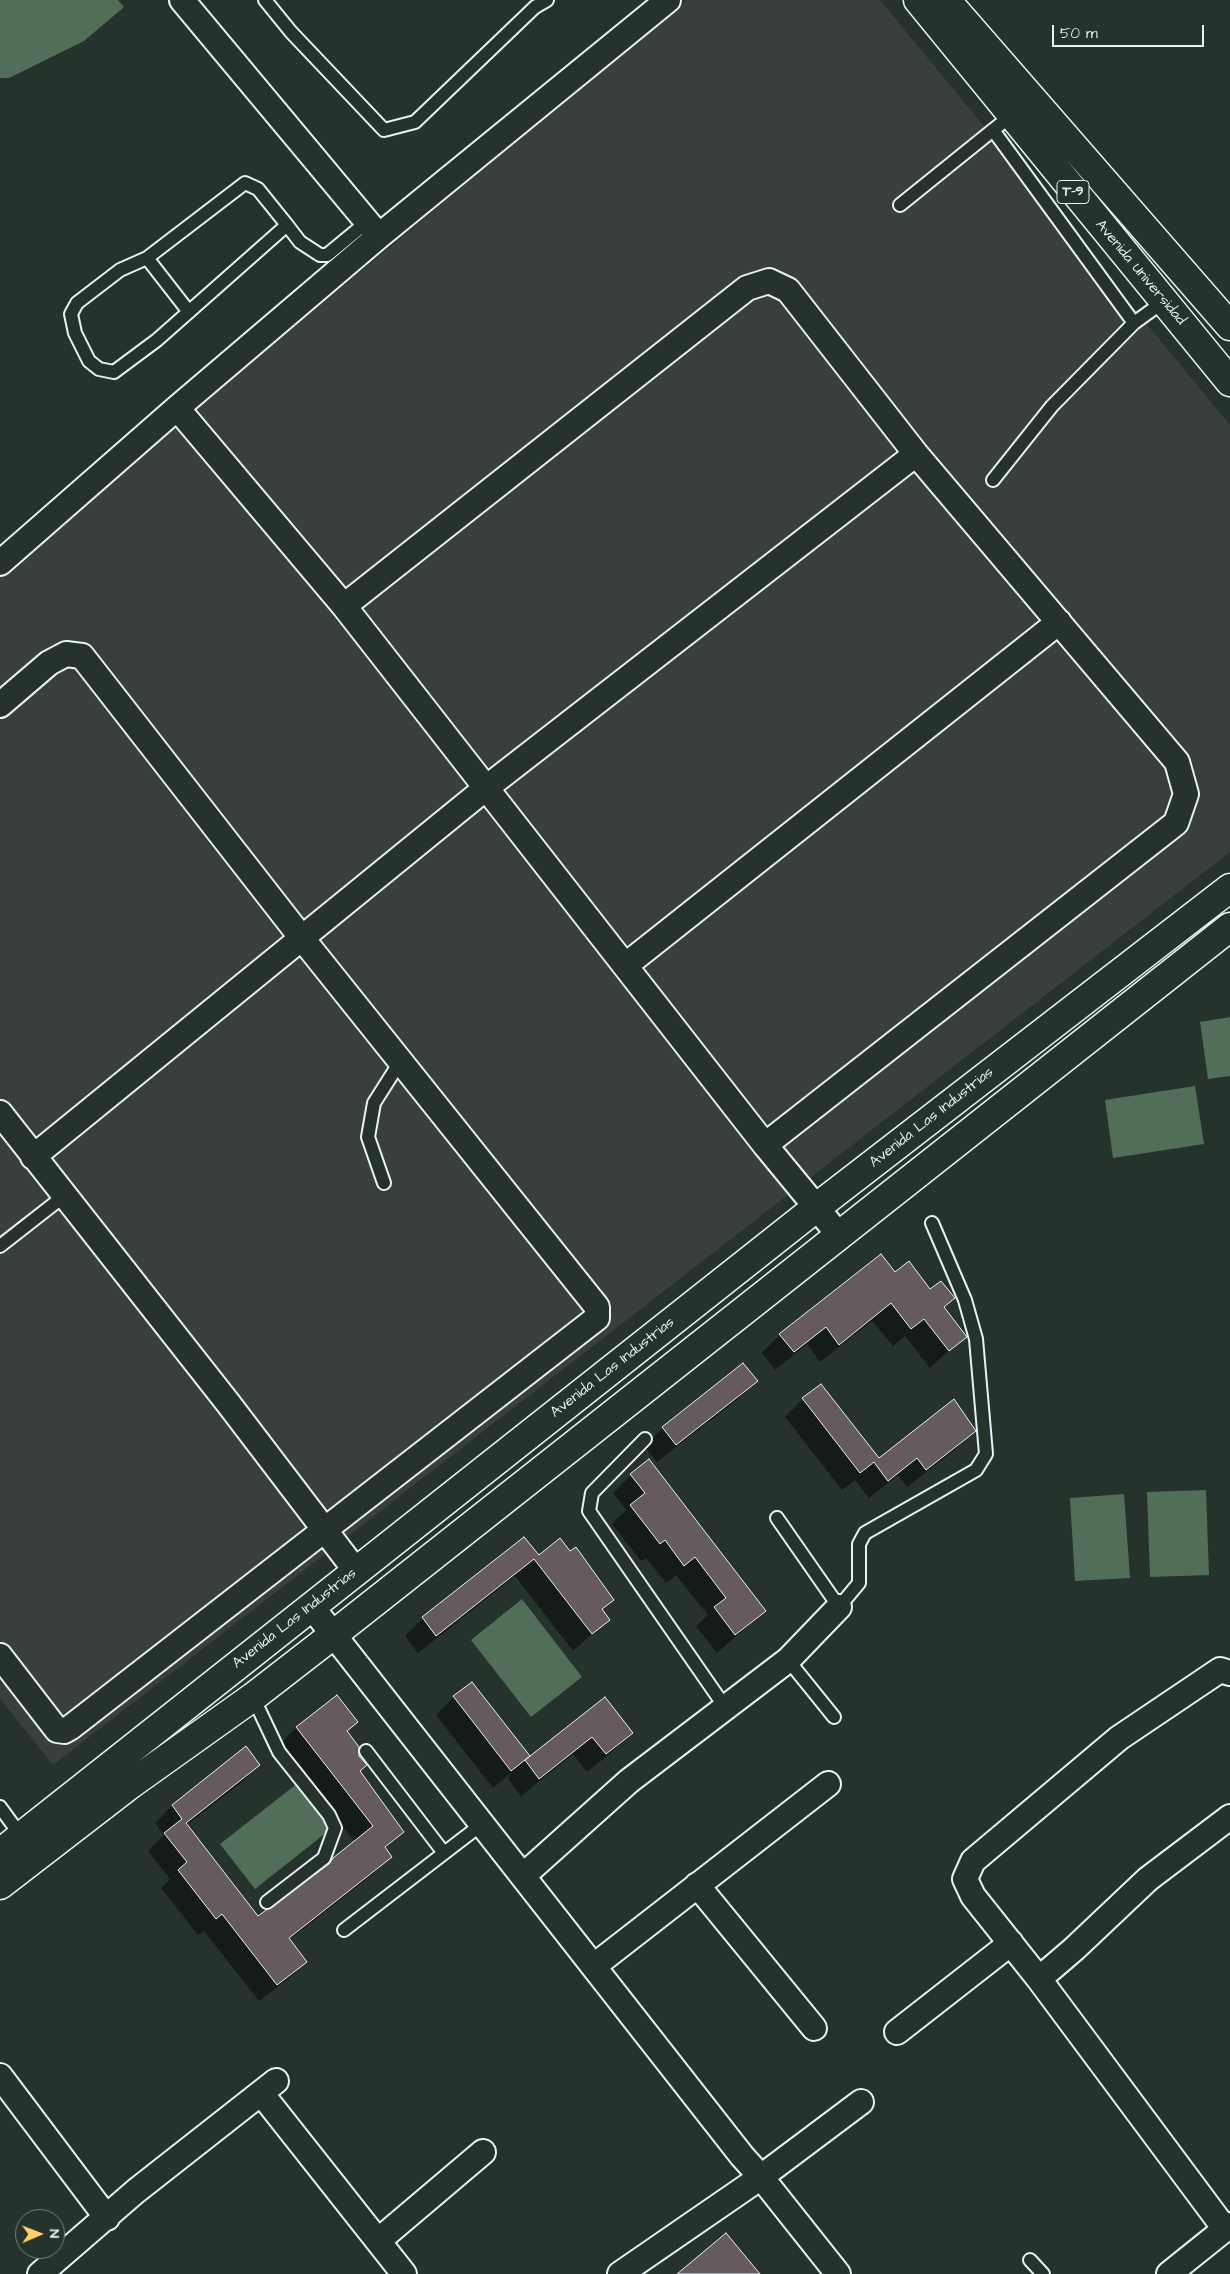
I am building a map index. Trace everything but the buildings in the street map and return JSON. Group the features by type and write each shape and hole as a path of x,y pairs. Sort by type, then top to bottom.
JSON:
{"street":[{"path":"182,0 373,229"},
{"name":"Avenida Universidad","path":"918,0 1002,123 1163,302 1230,382"},
{"name":"Avenida Universidad","path":"946,0 1230,326"},
{"path":"1,561 177,408 373,229 662,2"},
{"path":"344,606 748,288 768,282 788,290 916,454 1177,762 1186,794 1176,823 765,1145"},
{"path":"177,408 344,606 765,1145 839,1235"},
{"path":"33,1157 486,788 916,454"},
{"path":"626,965 1059,622"},
{"path":"0,705 49,662 66,654 82,656 301,937 597,1307 597,1318 71,1728 64,1731 57,1730 0,1656"},
{"name":"Avenida Las Industrias","path":"10,1844 817,1208 1230,888"},
{"path":"0,1884 130,1784 253,1697 333,1635 1230,926"},
{"path":"0,1113 326,1529 356,1571"},
{"path":"311,1606 524,1875 742,2156 761,2176 838,2274"},
{"path":"524,1875 629,1781 788,1660 839,1607"},
{"path":"1169,2274 1228,2227 1039,1979 973,1896 965,1879 973,1861 1118,1738 1220,1670 1230,1672"},
{"path":"594,1966 828,1784"},
{"path":"1039,1979 1074,1949 1148,1879 1230,1817"},
{"path":"697,1885 814,2028"},
{"path":"897,2032 1011,1943"},
{"path":"0,2076 107,2218"},
{"path":"40,2274 136,2191 268,2087 378,2241 404,2274"},
{"path":"620,2274 761,2176 861,2102"},
{"path":"378,2241 483,2152"}],"lane":[{"path":"265,0 291,32 384,130 415,122 535,7 547,0"},
{"path":"900,205 1002,123 1134,323"},
{"path":"287,225 157,340 114,372 99,369 89,360 75,333 70,314 77,304 120,270 147,258 245,183 258,190 287,225 300,242 320,255 327,255 373,229"},
{"path":"147,258 189,312"},
{"path":"993,480 1052,406 1134,323 1163,302"},
{"path":"384,1183 368,1137 374,1103 400,1062"},
{"path":"0,1246 64,1196"},
{"path":"777,1518 839,1607 858,1583 859,1544 865,1533 976,1470 986,1454 976,1340 965,1300 932,1223"},
{"path":"645,1439 592,1493 589,1511 725,1707"},
{"path":"788,1660 834,1717"},
{"path":"253,1697 279,1752 329,1815 335,1828 324,1858 267,1902"},
{"path":"366,1751 444,1853"},
{"path":"0,1807 10,1844"},
{"path":"344,1930 482,1824"},
{"path":"1030,2260 1043,2274"}],"shaded area":[{"path":"686,0 880,0 1230,425 1230,852 53,1765 0,1699 0,572"}],"green space":[{"path":"0,0 118,0 124,7 84,41 9,78 0,78"},
{"path":"1230,1017 1230,1076 1208,1079 1200,1022"},
{"path":"1195,1086 1204,1144 1113,1158 1105,1100"},
{"path":"1206,1490 1209,1575 1150,1577 1147,1492"},
{"path":"1124,1494 1130,1578 1075,1581 1070,1498"},
{"path":"522,1599 582,1677 531,1717 471,1640"},
{"path":"298,1783 332,1828 255,1889 220,1844"}]}
